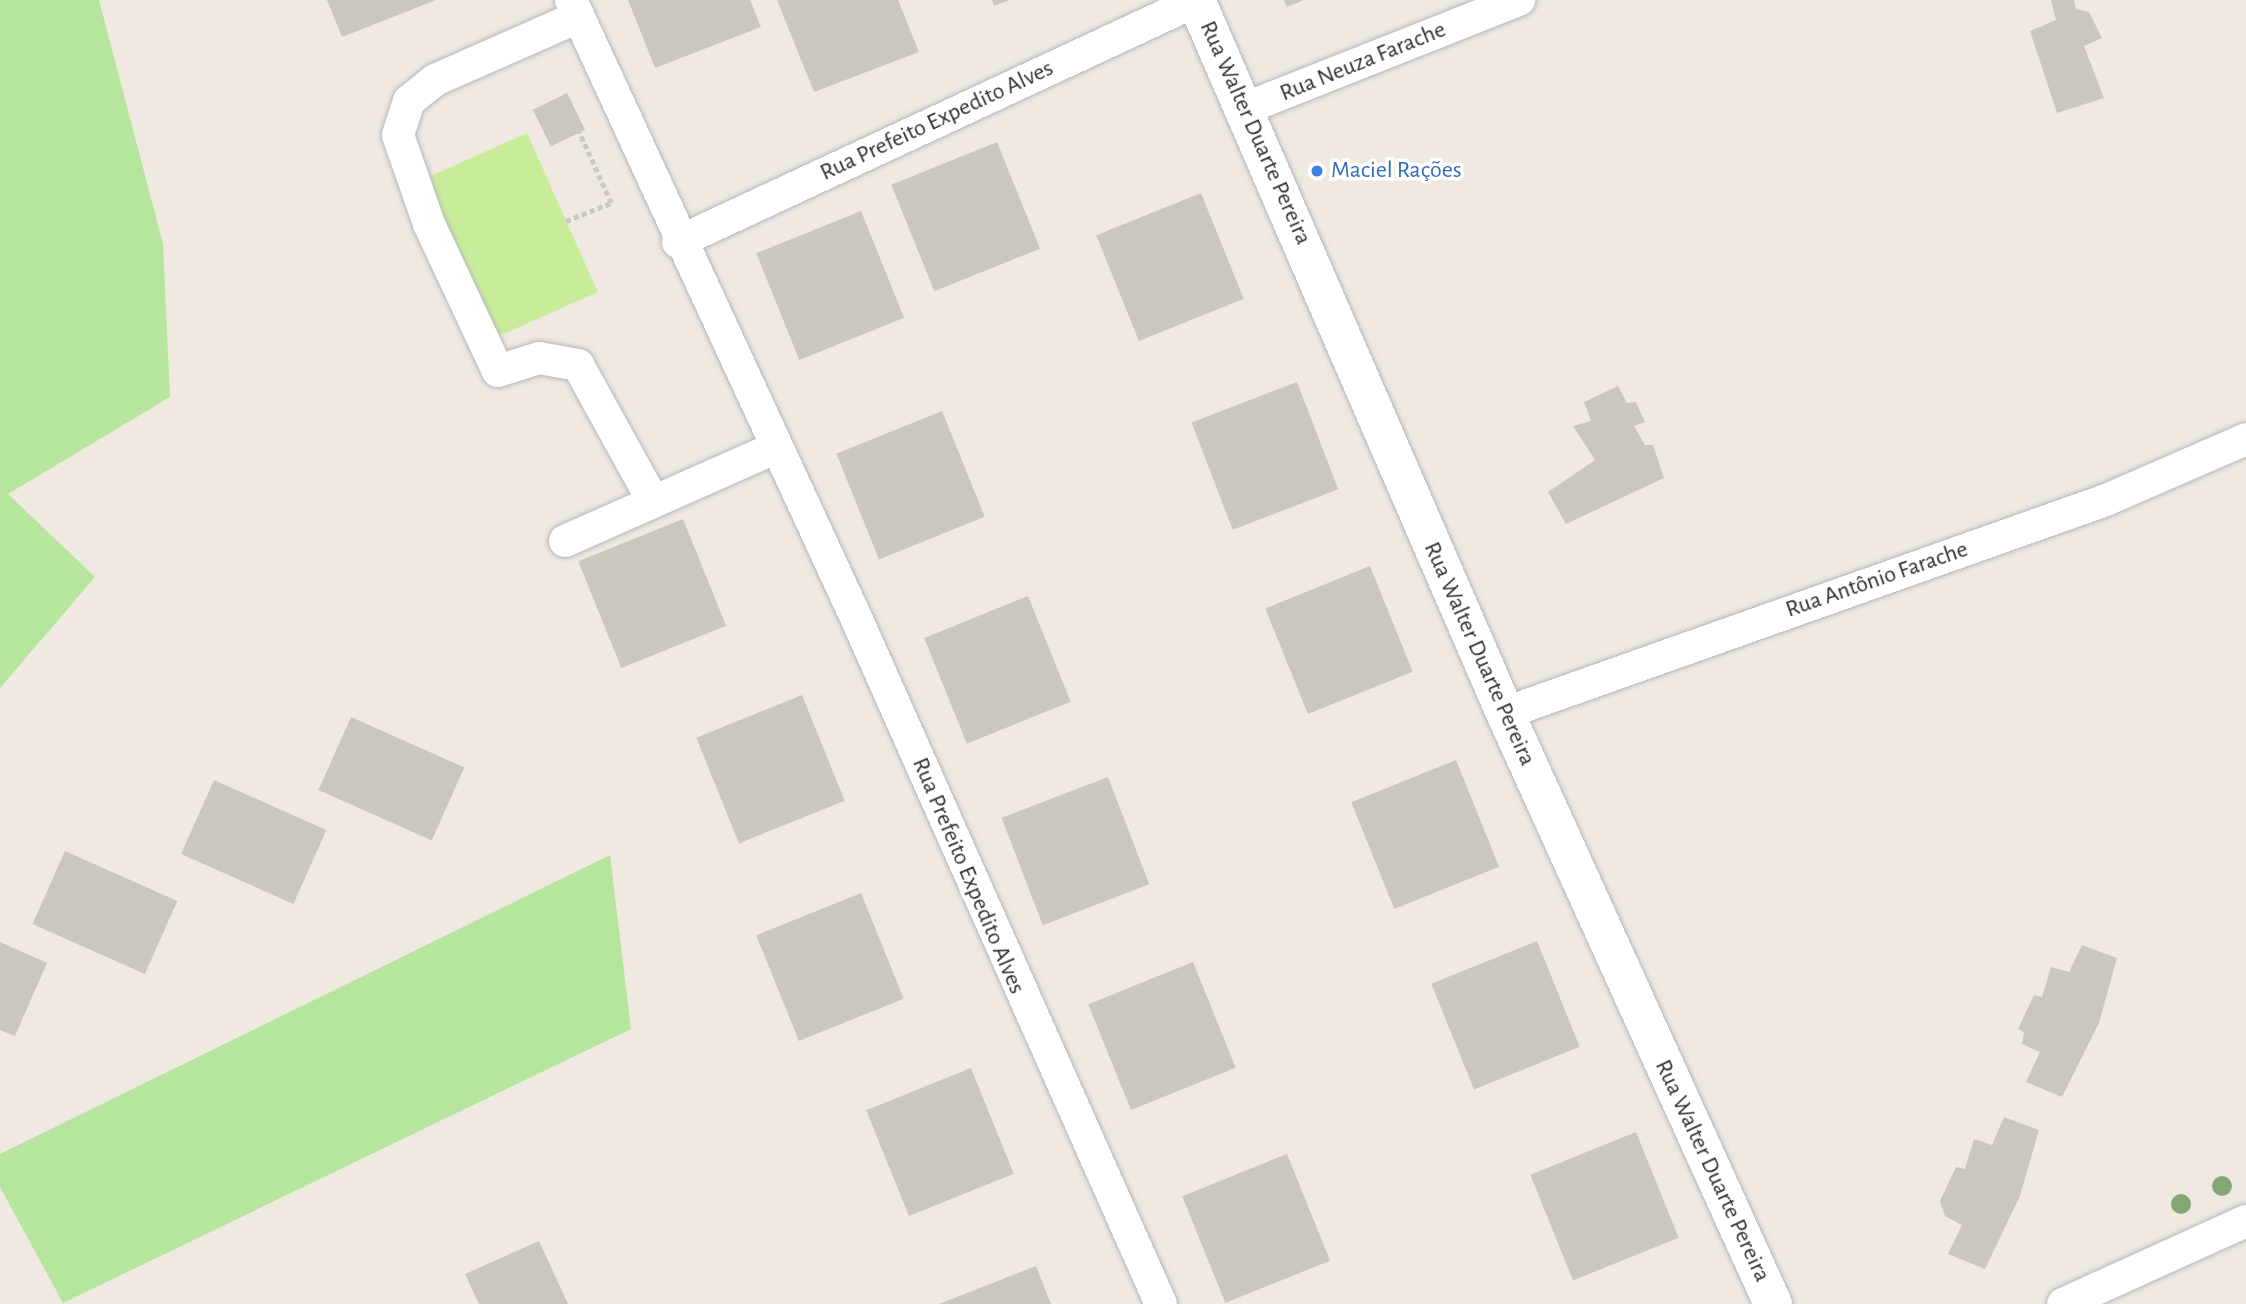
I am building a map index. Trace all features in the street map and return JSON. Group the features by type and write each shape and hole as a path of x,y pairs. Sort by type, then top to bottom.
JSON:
{"main road":[{"name":"Rua Walter Duarte Pereira","path":"1196,0 1505,713 1773,1304"}],"street":[{"name":"Rua Prefeito Expedito Alves","path":"678,242 1196,0"},
{"name":"Rua Neuza Farache","path":"1245,108 1519,0"},
{"name":"Rua Prefeito Expedito Alves","path":"653,501 578,365 539,358 498,372 429,224 397,135 409,101 428,84 575,8 678,242 775,448 1161,1304"},
{"name":"Rua Antônio Farache","path":"1505,713 2106,500 2246,439"},
{"path":"565,541 775,448"},
{"path":"2063,1304 2246,1221"}],"path":[{"path":"566,221 611,203 579,132"}],"green space":[{"path":"0,0 99,0 163,244 170,397 8,494 95,577 0,688"},
{"path":"527,133 598,292 496,337 426,178"},
{"path":"610,855 631,1029 63,1303 0,1187 0,1154"}],"building":[{"path":"327,0 436,0 342,37"},
{"path":"628,0 750,0 761,27 655,68"},
{"path":"777,0 898,0 919,52 814,92"},
{"path":"992,0 1010,0 994,6"},
{"path":"1284,0 1304,0 1287,7"},
{"path":"2051,0 2074,0 2076,9 2089,12 2102,38 2084,46 2104,98 2057,113 2030,31 2056,20"},
{"path":"567,93 585,130 551,147 533,110"},
{"path":"997,142 1040,249 934,291 891,185"},
{"path":"1201,193 1244,299 1139,341 1096,235"},
{"path":"861,211 904,318 799,360 756,253"},
{"path":"1297,382 1338,489 1233,530 1192,422"},
{"path":"1618,386 1627,403 1636,402 1645,422 1634,426 1645,445 1653,445 1664,478 1566,524 1548,492 1595,460 1573,426 1591,421 1584,402"},
{"path":"942,411 985,517 879,559 836,454"},
{"path":"683,519 726,626 621,668 578,561"},
{"path":"1370,566 1413,672 1308,714 1265,608"},
{"path":"1028,596 1071,702 967,744 924,638"},
{"path":"802,695 845,801 739,843 696,738"},
{"path":"351,717 464,767 432,841 318,790"},
{"path":"1456,760 1499,867 1394,909 1351,802"},
{"path":"1108,777 1149,884 1043,925 1002,818"},
{"path":"214,780 326,830 293,904 181,854"},
{"path":"65,851 177,901 145,974 32,924"},
{"path":"861,893 904,999 799,1041 756,935"},
{"path":"1537,941 1580,1047 1474,1089 1431,984"},
{"path":"0,942 47,963 15,1036 0,1030"},
{"path":"2082,945 2117,958 2099,1023 2062,1097 2026,1082 2040,1052 2022,1044 2024,1032 2018,1029 2034,995 2042,997 2051,967 2069,972"},
{"path":"1193,962 1236,1068 1131,1110 1088,1004"},
{"path":"971,1068 1014,1174 909,1216 866,1110"},
{"path":"2004,1117 2039,1130 2020,1196 1985,1269 1948,1254 1962,1225 1945,1216 1940,1201 1956,1167 1965,1169 1974,1139 1992,1145"},
{"path":"1636,1132 1679,1238 1573,1280 1530,1175"},
{"path":"1287,1154 1330,1261 1225,1303 1182,1196"},
{"path":"539,1241 568,1304 479,1304 465,1274"},
{"path":"1036,1266 1051,1304 939,1304"}],"place":[{"name":"Maciel Rações","path":"1317,171"}]}
